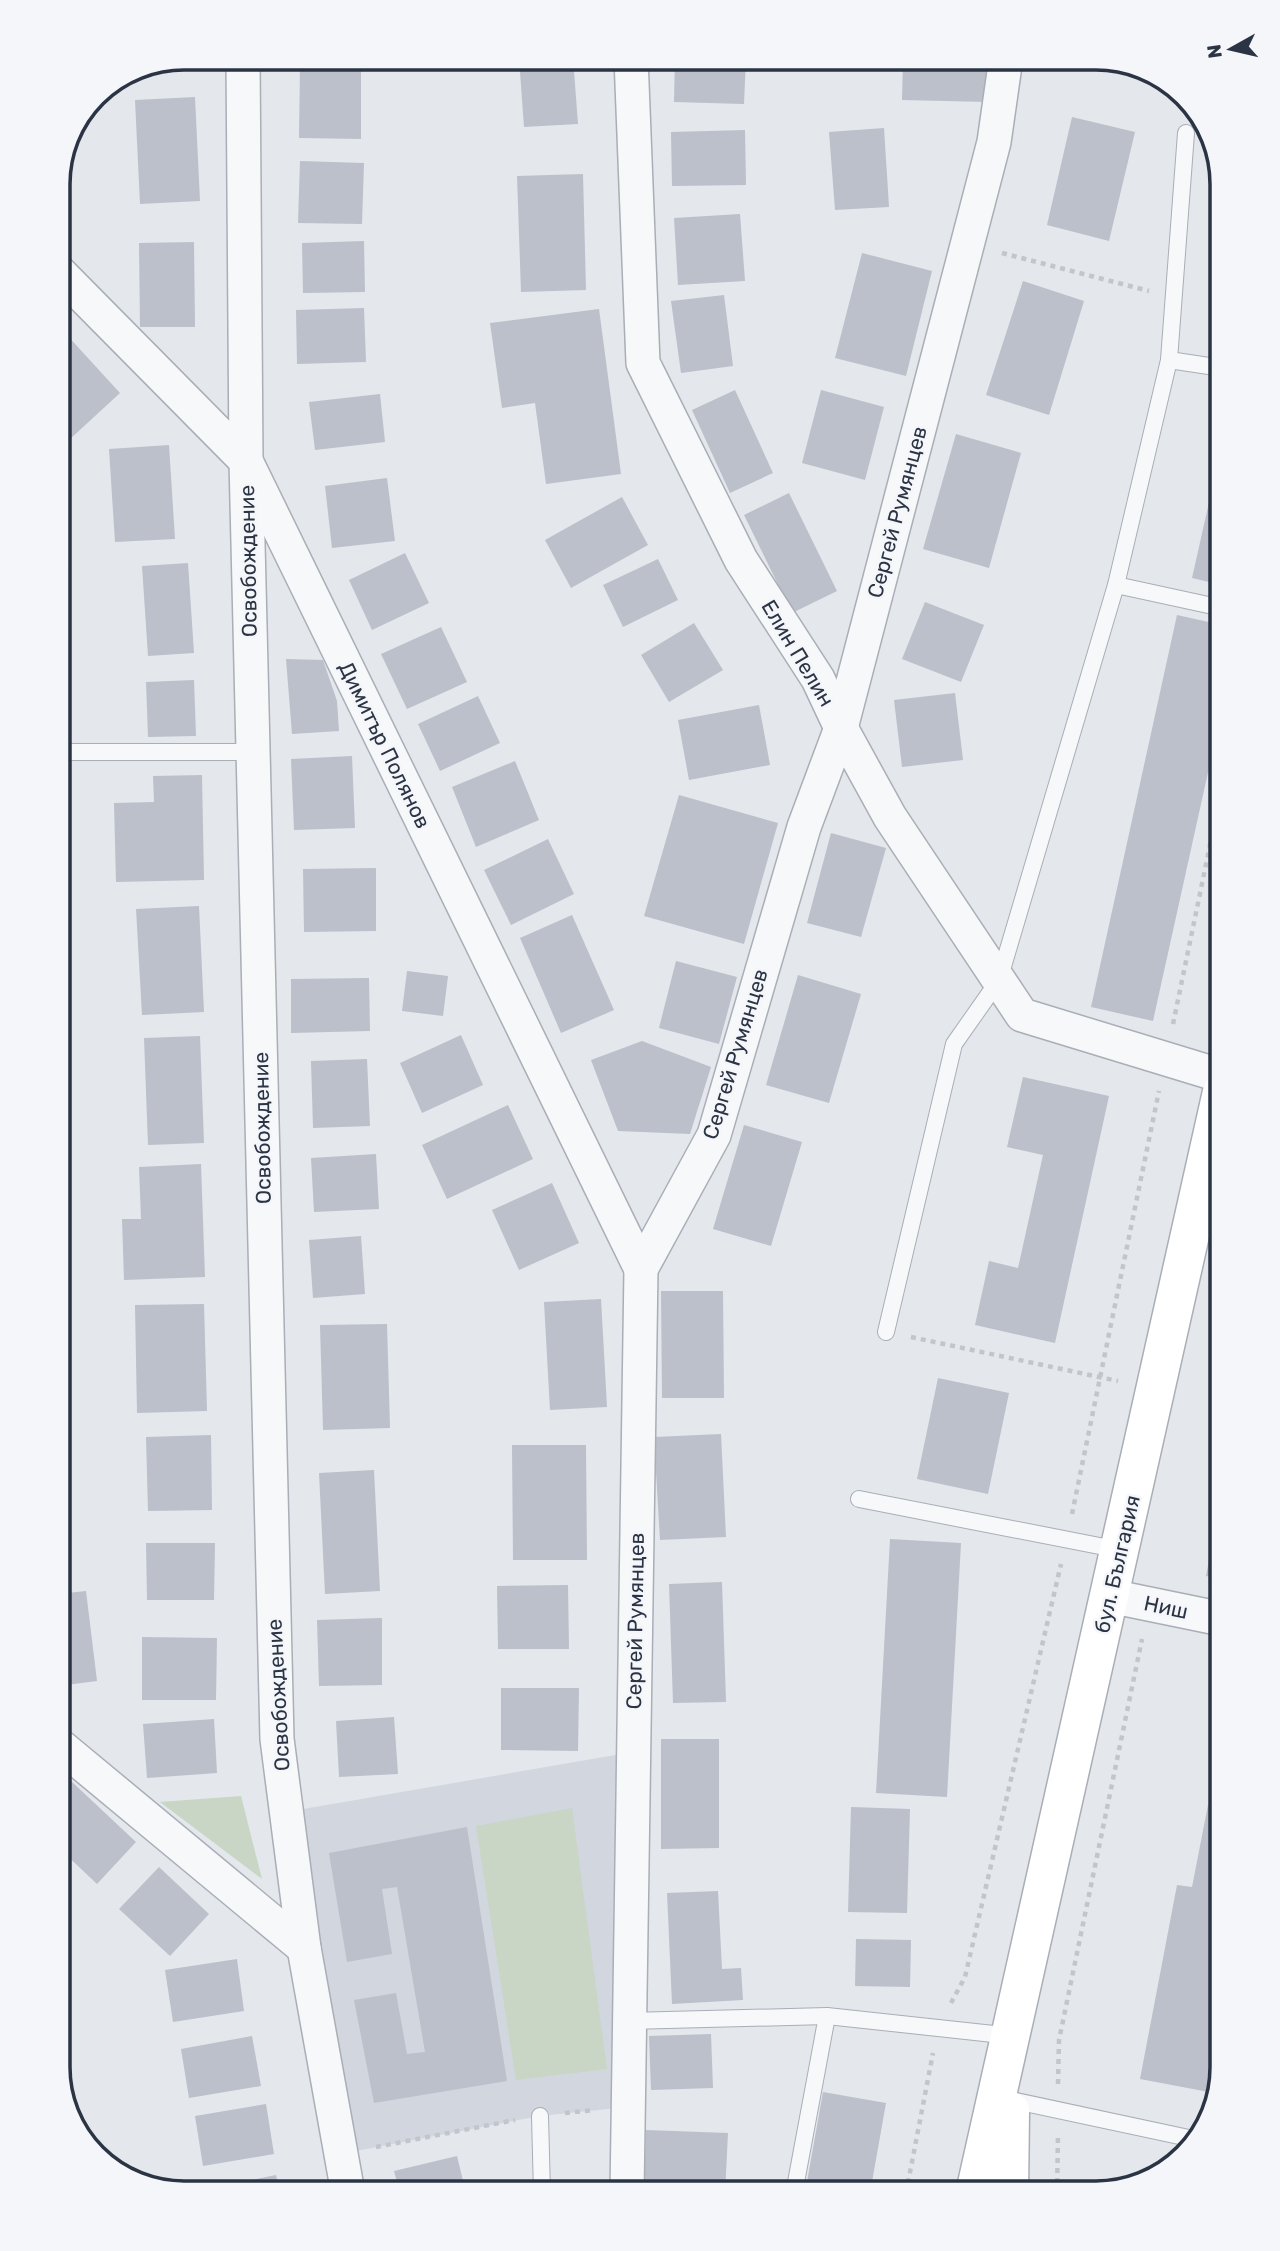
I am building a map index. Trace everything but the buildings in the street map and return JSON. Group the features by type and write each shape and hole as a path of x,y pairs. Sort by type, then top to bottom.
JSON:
{"main road":[{"name":"бул. България","path":"978,2181 1210,1147"},
{"name":"бул. България","path":"1009,2181 1012,2036"}],"street":[{"name":"Освобождение","path":"243,70 246,461 277,1739 304,1948 346,2181"},
{"name":"Елин Пелин","path":"631,70 643,363 741,560 818,679 841,728 890,817 1022,1015 1210,1072"},
{"name":"Сергей Румянцев","path":"627,2181 641,1269 714,1135 804,827 841,728 994,142 1004,70"},
{"name":"Димитър Полянов","path":"70,283 246,461 641,1269"},
{"name":"Ниш","path":"1110,1596 1210,1617"},
{"path":"70,1754 304,1948"}],"lane":[{"path":"886,1332 954,1044 999,980 1115,585 1169,360 1186,133"},
{"path":"1169,360 1210,366"},
{"path":"1115,585 1210,605"},
{"path":"70,752 253,752"},
{"path":"859,1499 1121,1550"},
{"path":"796,2181 827,2016"},
{"path":"628,2021 827,2016 1012,2036"},
{"path":"1011,2100 1185,2137"},
{"path":"540,2116 542,2181"}],"path":[{"path":"968,245 1174,297"},
{"path":"908,2181 937,2028 965,1977 1067,1540 1210,845"},
{"path":"886,1332 1157,1389"},
{"path":"1057,2181 1059,2040 1149,1604"},
{"path":"372,2148 540,2116 627,2107"}],"shaded area":[{"path":"633,1752 627,2107 540,2116 340,2154 286,1812"}],"green space":[{"path":"241,1796 262,1879 160,1802"},
{"path":"572,1808 607,2069 516,2080 476,1826"}]}
